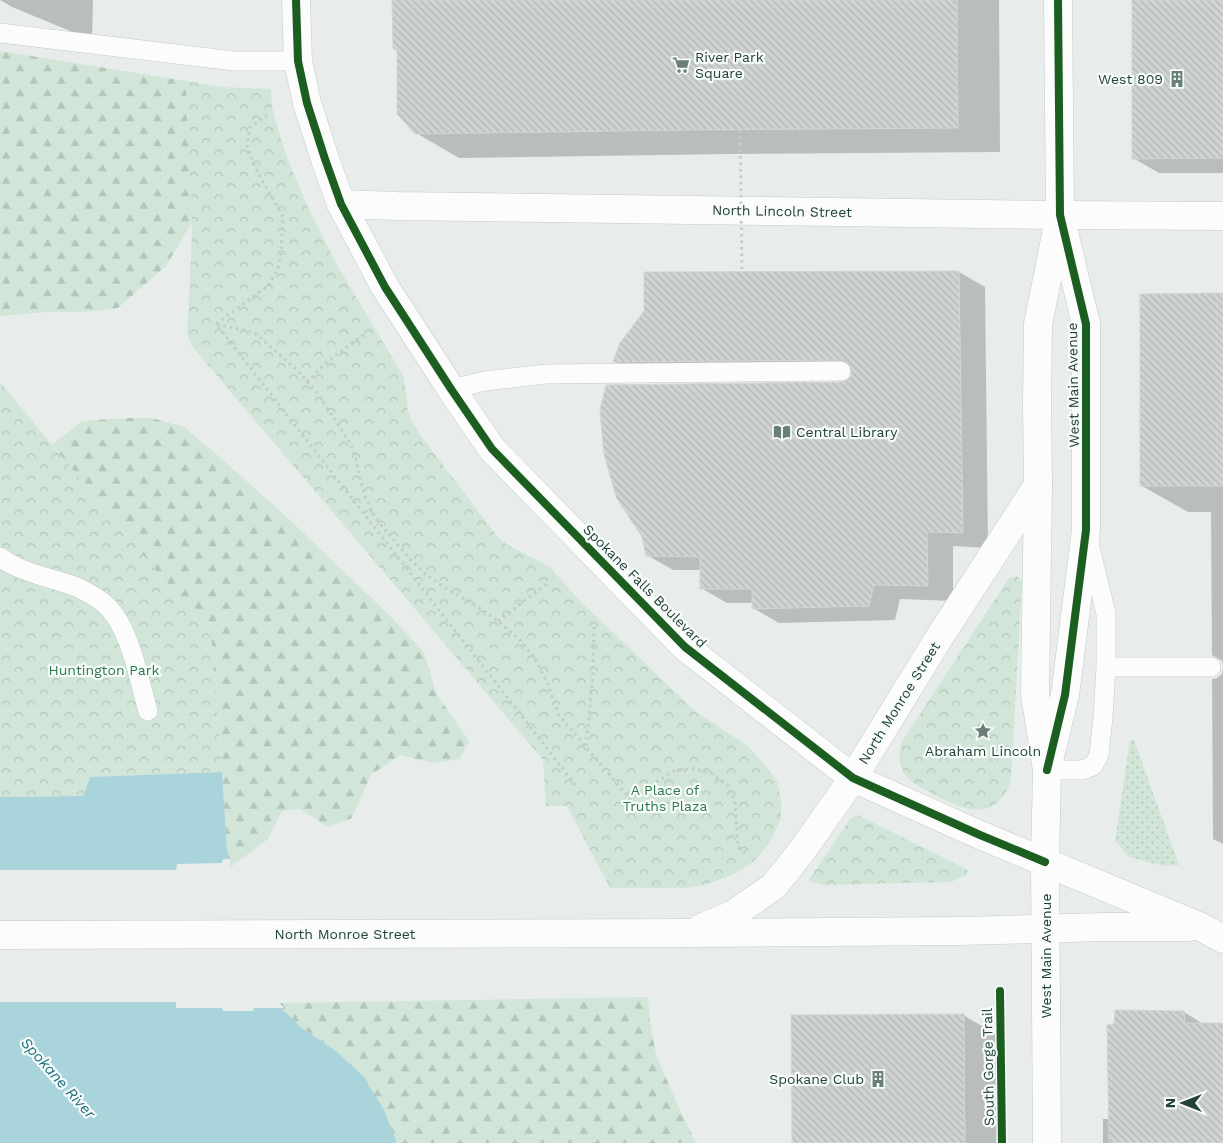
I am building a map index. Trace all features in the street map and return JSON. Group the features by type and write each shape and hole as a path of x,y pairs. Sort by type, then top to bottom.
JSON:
{"main road":[{"name":"Spokane Falls Boulevard","path":"296,0 298,62 307,102 341,204 385,287 451,390 492,449 685,647 853,778 980,835 1216,931"},
{"name":"West Main Avenue","path":"1047,1143 1045,862 1047,770 1034,694 1038,484 1038,324 1060,215 1058,0"},
{"name":"North Lincoln Street","path":"341,204 1223,216"},
{"name":"West Main Avenue","path":"1047,770 1065,695 1086,530 1086,324 1060,215"},
{"name":"North Monroe Street","path":"690,933 732,915 774,886 804,848 853,778 937,641 1038,484"},
{"name":"North Monroe Street","path":"0,936 690,933 1046,929 1216,931"}],"lane":[{"path":"0,33 234,61 298,62"},
{"path":"451,390 485,381 546,374 841,372"},
{"path":"1047,770 1082,770 1093,766 1099,755 1106,667 1106,614 1086,530"},
{"path":"0,557 15,567 78,588 94,596 107,606 117,618 124,633 148,711"},
{"path":"1106,667 1211,667"}],"path":[{"path":"216,324 268,286 277,271 281,255 283,217 257,171 247,147 250,127 267,114"},
{"path":"740,130 742,272"},
{"path":"216,324 255,333 298,372 318,394 350,444 364,494 376,519 425,574 477,606 519,639 534,657 547,682 559,715 630,799 675,770 694,769 711,773 728,786 736,801 738,847 748,856"},
{"path":"216,324 577,787"},
{"path":"307,382 328,361 366,333"},
{"path":"498,621 548,583"},
{"path":"586,747 593,675 594,627"}],"green space":[{"path":"0,51 186,81 192,223 166,266 118,308 85,312 48,312 0,316"},
{"name":"A Place of Truths Plaza","path":"186,81 222,87 271,89 272,107 280,136 311,214 337,265 404,377 408,411 412,422 421,436 497,536 506,544 550,567 576,597 695,711 748,746 771,772 778,784 781,801 781,819 769,844 755,860 737,873 708,884 686,888 610,888 567,806 546,806 543,760 191,345 187,334 192,223"},
{"name":"Huntington Park","path":"0,382 211,637 222,772 90,777 83,796 0,797"},
{"path":"152,418 184,427 289,519 387,613 424,652 436,693 469,741 460,759 432,763 400,755 371,775 352,818 328,827 300,809 282,811 268,839 228,869 211,637 52,445 82,421"},
{"path":"1017,576 1022,581 1011,781 997,803 980,810 971,809 944,800 910,780 904,773 900,762 901,743 1009,578"},
{"path":"1130,740 1134,740 1179,865 1163,866 1129,857 1115,841"},
{"path":"858,815 966,869 968,872 966,875 951,882 824,885 808,881 850,819"},
{"path":"648,997 656,1055 696,1143 397,1143 384,1110 336,1051 302,1028 276,1003"}],"water":[{"name":"Spokane River","path":"222,772 231,913 259,978 276,1003 302,1028 336,1051 362,1075 384,1110 397,1143 0,1143 0,797 83,796 90,777"}],"pier":[{"path":"223,859 230,859 234,913 261,977 284,1008 223,1011 222,1008 176,1008 176,1002 0,1002 0,870 176,870 177,864 222,863"}],"building":[{"name":"River Park Square","path":"392,0 957,0 958,128 415,134 397,114 397,49 393,49"},
{"name":"West 809","path":"1132,0 1223,0 1223,158 1132,159"},
{"name":"Central Library","path":"959,271 963,533 927,532 928,586 874,585 869,606 752,609 752,589 700,589 700,557 646,556 642,537 616,497 604,454 600,410 606,385 841,382 851,376 852,371 846,361 841,360 613,362 620,343 644,311 644,272"},
{"path":"1223,293 1223,486 1140,486 1140,294"},
{"path":"1115,1010 1184,1011 1185,1023 1223,1023 1223,1143 1109,1143 1107,1025 1114,1024"},
{"name":"Spokane Club","path":"964,1014 965,1143 792,1143 791,1015"}],"cycle path":[{"path":"296,0 298,61 307,103 341,204 385,287 492,449 685,647 853,778 1045,862"},
{"path":"1047,770 1065,695 1086,530 1086,324 1060,215 1058,0"},
{"name":"South Gorge Trail","path":"1000,991 1002,1143"}],"place":[{"name":"River Park Square","path":"681,65"},
{"name":"West 809","path":"1177,79"},
{"name":"Central Library","path":"782,432"},
{"name":"Abraham Lincoln","path":"983,731"},
{"name":"Spokane Club","path":"878,1079"}]}
